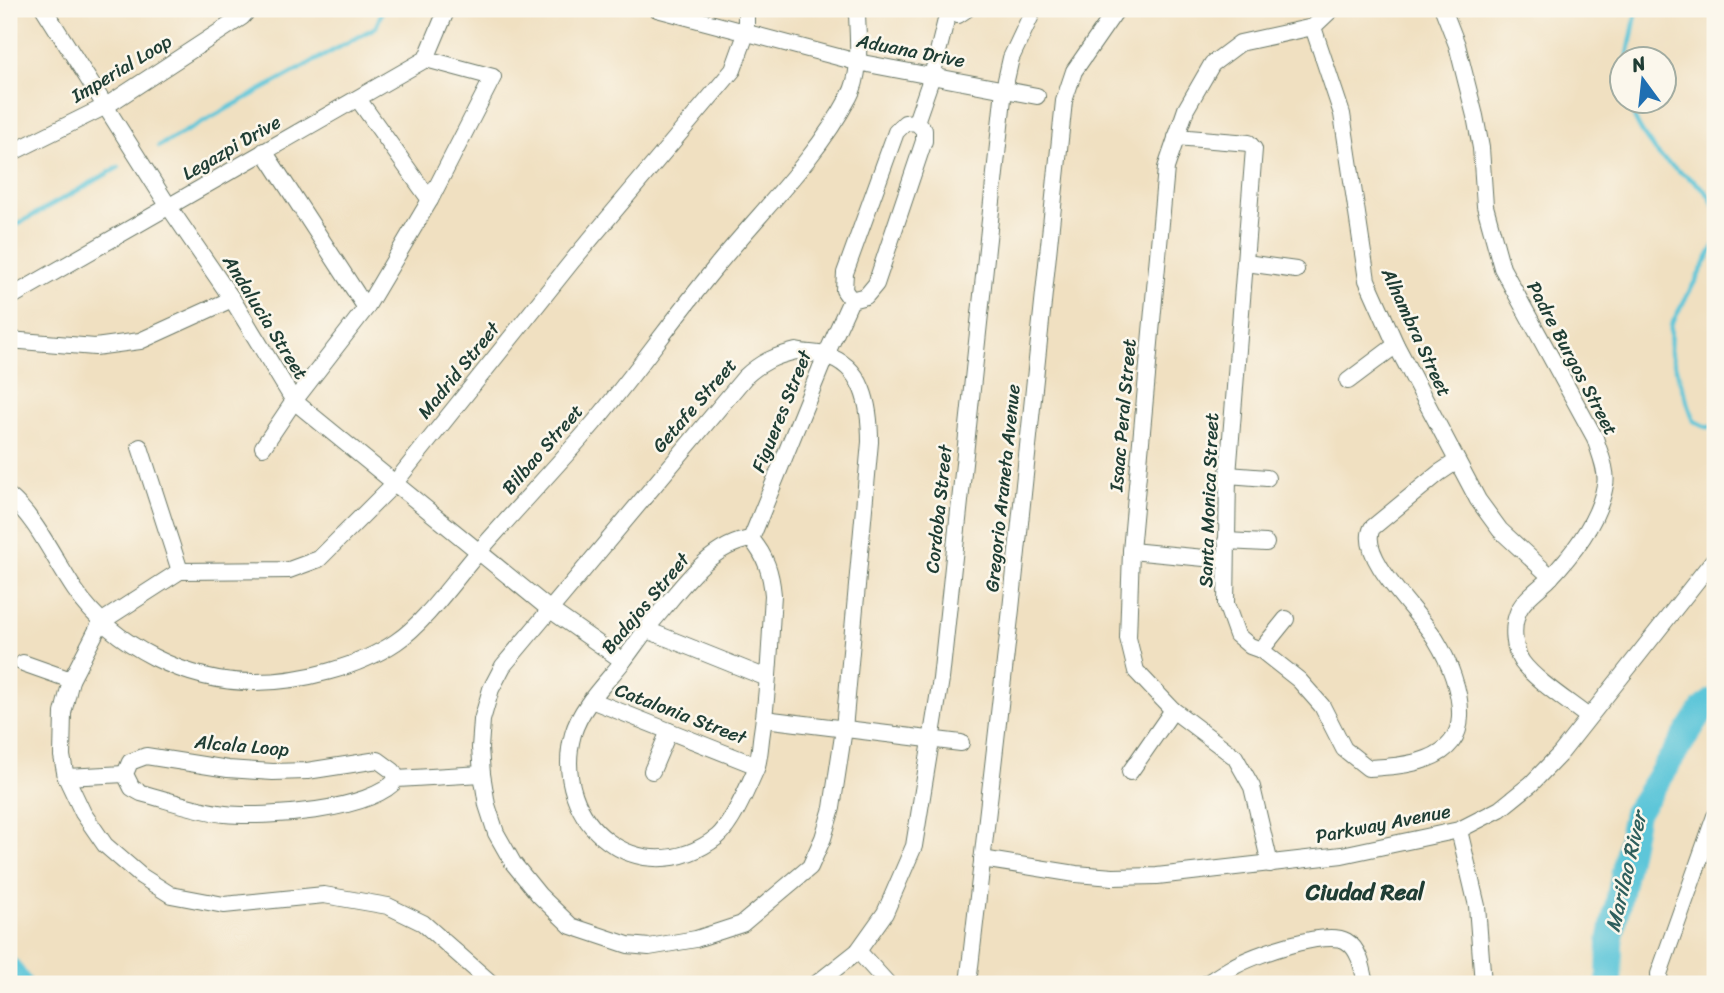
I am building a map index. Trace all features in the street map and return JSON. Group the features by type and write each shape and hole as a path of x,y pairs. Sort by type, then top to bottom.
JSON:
{"street":[{"name":"Andalucia Street","path":"44,9 169,207 232,299 294,401 394,484 480,550 549,609 623,661"},
{"name":"Imperial Loop","path":"9,154 106,106 242,17 249,9"},
{"path":"263,447 294,401 366,308 430,200 493,77 426,59 447,9"},
{"name":"Aduana Drive","path":"657,9 857,62 1037,96"},
{"name":"Madrid Street","path":"180,571 289,570 319,559 394,484 573,260 733,70 746,34 746,9"},
{"name":"Bilbao Street","path":"9,496 37,530 77,592 101,622 116,634 183,670 218,678 256,682 296,678 345,667 397,642 433,607 594,422 715,268 823,139 852,94 857,62 857,9"},
{"path":"945,10 958,16 967,9"},
{"name":"Cordoba Street","path":"816,984 858,951 885,913 914,846 943,665 1004,89 1011,58 1034,9"},
{"name":"Gregorio Araneta Avenue","path":"968,984 1065,102 1074,71 1116,9"},
{"path":"1313,27 1332,9"},
{"name":"Padre Burgos Street","path":"1443,9 1457,45 1475,116 1481,148 1485,206 1502,268 1517,300 1595,438 1606,482 1584,535 1551,577 1522,605 1517,615 1514,635 1521,661 1588,717"},
{"name":"Figueres Street","path":"916,122 932,76 945,10"},
{"name":"Isaac Peral Street","path":"1270,864 1252,787 1235,757 1173,710 1136,671 1128,638 1131,551 1166,168 1176,137 1186,109 1212,64 1240,43 1313,27"},
{"name":"Alhambra Street","path":"1313,27 1342,114 1367,280 1396,345 1478,500 1500,530 1551,577"},
{"name":"Legazpi Drive","path":"9,298 426,59"},
{"path":"358,99 430,200"},
{"name":"Figueres Street","path":"851,300 844,290 845,273 896,132 905,124 916,122"},
{"name":"Figueres Street","path":"851,300 866,296 876,284 924,141 924,130 916,122"},
{"name":"Santa Monica Street","path":"1176,137 1249,143 1254,149 1228,475 1225,560 1226,604 1231,622 1237,635 1250,646 1261,650 1304,686 1322,706 1344,748 1368,768 1401,766 1434,757 1453,742 1460,726 1461,702 1437,641 1372,556 1368,536 1371,528 1457,461"},
{"path":"264,151 366,308"},
{"path":"1246,263 1296,270"},
{"path":"9,340 95,347 139,341 232,299"},
{"name":"Figueres Street","path":"751,539 851,300"},
{"path":"1348,381 1396,345"},
{"name":"Getafe Street","path":"796,351 826,355 845,365 860,383 868,401 870,442 844,729 832,808 823,838 810,867 742,925 696,939 649,947 628,945 571,926 539,895 513,863 496,833 482,774 480,748 482,720 491,688 503,666 549,609 745,377 759,364 777,355 796,351"},
{"path":"140,447 180,571 101,622 71,680 63,713 62,757 66,777 83,813 105,845 141,876 171,895 224,905 324,895 388,906 423,923 492,984"},
{"path":"1228,475 1267,478"},
{"name":"Badajos Street","path":"751,539 765,559 773,595 764,719 757,766 737,809 719,836 692,853 669,858 642,858 618,848 594,831 579,810 570,778 569,755 573,731 591,700 680,590 715,553 728,544 751,539"},
{"path":"1226,541 1266,543"},
{"path":"1131,551 1225,560"},
{"name":"Parkway Avenue","path":"982,859 1076,874 1157,876 1342,855 1459,830 1491,815 1531,784 1560,754 1715,558"},
{"path":"1261,650 1286,619"},
{"path":"647,629 767,678"},
{"path":"23,663 71,680"},
{"name":"Catalonia Street","path":"591,700 757,766"},
{"path":"1130,772 1173,710"},
{"path":"764,719 961,743"},
{"path":"652,771 669,731"},
{"name":"Alcala Loop","path":"125,774 130,762 146,756 228,769 273,772 307,771 378,760 393,771 397,779"},
{"path":"66,777 125,774 132,789 141,793 224,814 260,815 315,810 372,797 391,786 397,779 482,774"},
{"path":"1660,984 1660,974 1715,816"},
{"path":"1459,830 1477,906 1483,984"},
{"path":"1206,984 1234,966 1257,957 1287,946 1332,937 1348,942 1361,961 1366,984"},
{"path":"858,951 888,984"}],"waterway":[{"path":"159,146 376,27 383,9"},
{"path":"1630,46 1637,9"},
{"path":"1634,116 1654,149 1666,162 1698,184 1715,208"},
{"path":"9,229 119,167"},
{"path":"1715,245 1671,325 1670,351 1694,421 1706,427 1715,427"},
{"name":"Marilao River","path":"1609,984 1610,942 1636,813 1703,709 1715,700"},
{"name":"Marilao River","path":"9,970 19,984"}],"district":[{"name":"Ciudad Real","path":"1365,892"}]}
